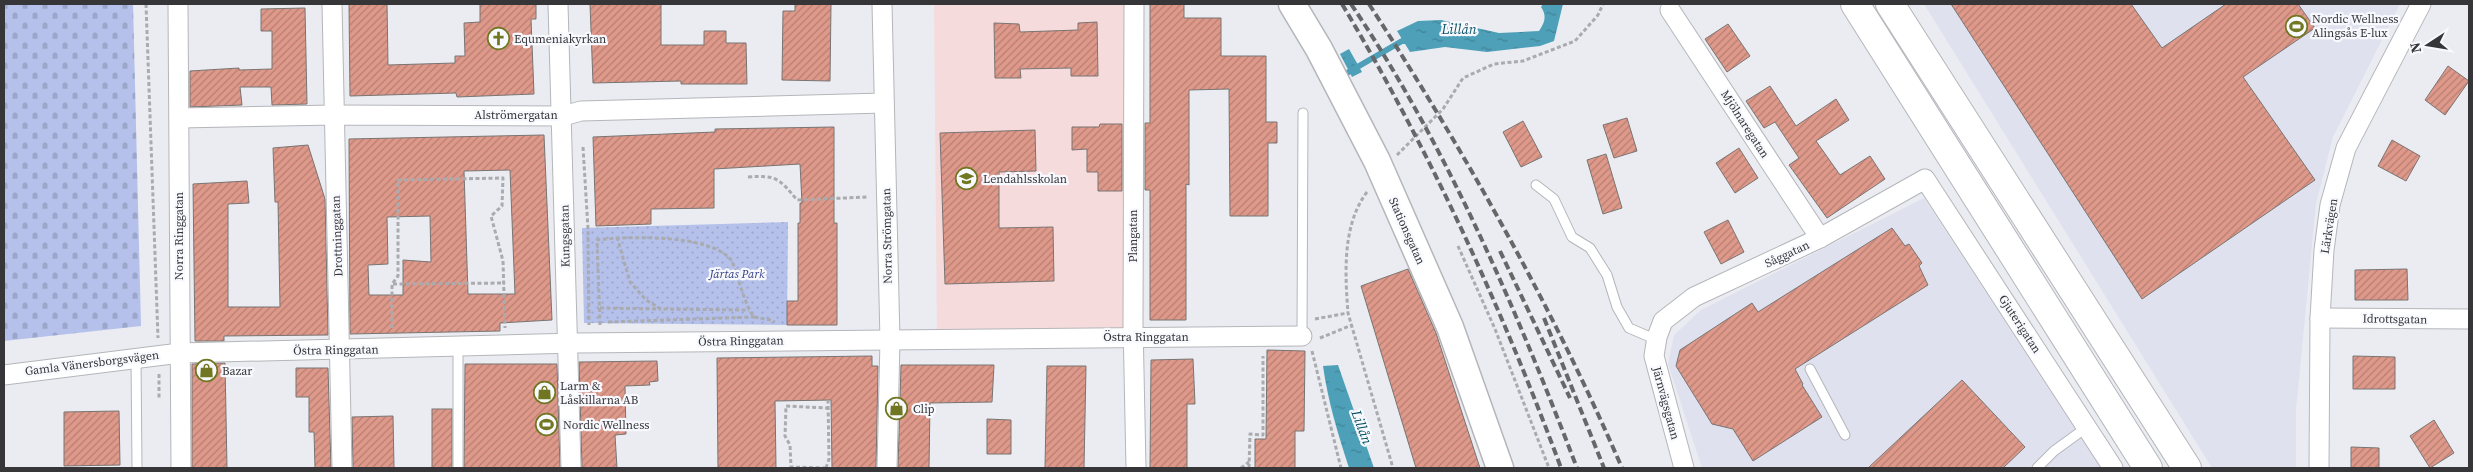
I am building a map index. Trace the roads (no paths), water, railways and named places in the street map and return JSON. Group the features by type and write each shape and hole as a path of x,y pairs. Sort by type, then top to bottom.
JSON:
{"highway":[{"path":"1855,4 2148,468"},
{"path":"1890,4 2187,468"}],"street":[{"name":"Norra Ringgatan","path":"178,4 180,468"},
{"name":"Drottninggatan","path":"332,4 342,468"},
{"name":"Kungsgatan","path":"558,4 563,116 571,468"},
{"name":"Norra Strömgatan","path":"882,4 890,340 888,468"},
{"name":"Plangatan","path":"1134,4 1136,468"},
{"name":"Stationsgatan","path":"1292,4 1319,49 1377,161 1450,327 1500,468"},
{"name":"Lärkvägen","path":"2319,468 2320,318 2324,250 2330,205 2346,148 2421,4"},
{"name":"Mjölnaregatan","path":"1670,10 1820,238"},
{"name":"Alströmergatan","path":"179,118 334,115 563,116 581,111 884,102"},
{"name":"Såggatan","path":"1657,338 1663,321 1694,297 1820,238 1925,179"},
{"name":"Gjuterigatan","path":"1925,179 2113,468"},
{"name":"Idrottsgatan","path":"2320,318 2469,319"},
{"name":"Östra Ringgatan","path":"179,346 392,349 506,346 567,336 601,343 1134,337 1263,338 1310,341"},
{"name":"Järnvägsgatan","path":"1657,338 1654,356 1684,468"},
{"name":"Gamla Vänersborgsvägen","path":"4,375 136,358 179,346"}],"lane":[{"path":"1303,113 1310,341"},
{"path":"1536,186 1554,199 1572,237 1590,248 1607,276 1617,307 1629,328 1657,338"},
{"path":"458,347 458,468"},
{"path":"136,358 137,468"},
{"path":"1810,369 1845,435"},
{"path":"2037,468 2054,451 2087,427"}],"water":[{"path":"1543,4 1563,4 1554,41 1540,46 1487,52 1445,47 1410,52 1397,31 1418,21 1441,20 1499,33 1539,31 1544,19 1541,7"},
{"path":"1349,49 1362,72 1352,77 1340,54"},
{"path":"1338,365 1374,468 1349,468 1337,430 1323,366"}],"waterway":[{"name":"Lillån","path":"1347,73 1402,41 1410,41"}],"railway":[{"path":"1342,4 1405,116 1462,231 1514,349 1561,468"},
{"path":"1351,4 1386,58 1449,171 1504,289 1577,468"},
{"path":"1369,4 1439,116 1505,231 1566,348 1622,468"},
{"path":"1500,251 1570,398"},
{"path":"1544,318 1604,468"}],"place":[{"name":"Nordic Wellness Alingsås E-lux","path":"2296,26"},
{"name":"Equmeniakyrkan","path":"498,39"},
{"name":"Lendahlsskolan","path":"967,179"},
{"name":"Bazar","path":"206,371"},
{"name":"Larm & Låskillarna AB","path":"544,393"},
{"name":"Clip","path":"897,409"},
{"name":"Nordic Wellness","path":"547,425"}],"park label":[{"name":"Järtas Park","path":"737,274"}]}
